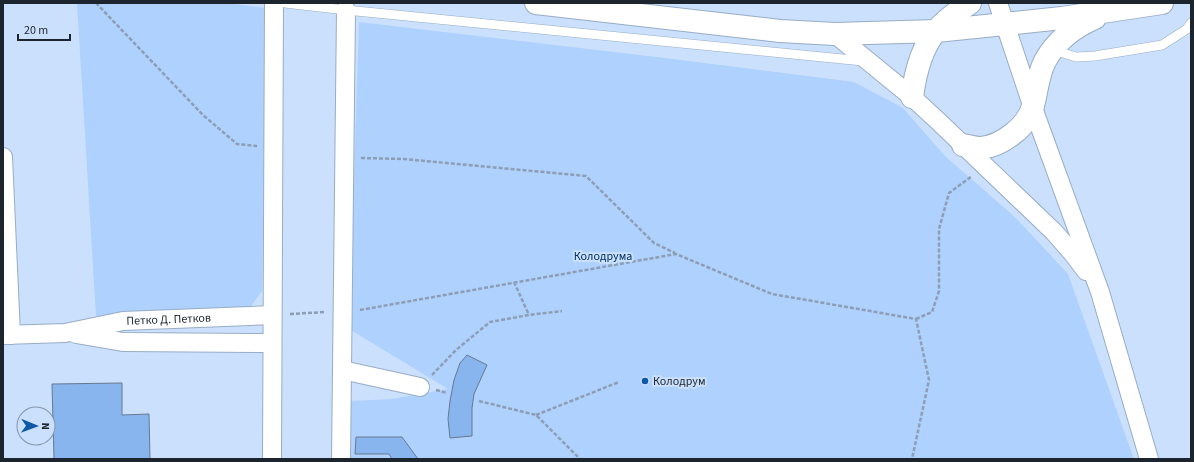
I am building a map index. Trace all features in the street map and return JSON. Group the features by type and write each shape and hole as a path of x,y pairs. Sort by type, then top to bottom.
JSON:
{"main road":[{"path":"536,3 780,32 835,34 936,31 1062,18 1162,3"},
{"path":"912,97 914,80 920,63 936,31 955,13 970,3"},
{"path":"963,145 981,148 1000,143 1020,129 1033,108 1044,62 1053,50 1078,26 1114,10"}],"street":[{"path":"272,459 274,3"},
{"path":"998,3 1033,108 1100,292 1149,459"},
{"path":"341,459 346,10"},
{"path":"835,34 912,97 1054,232 1074,255 1100,292"},
{"path":"3,157 7,335"},
{"name":"Петко Д. Петков","path":"7,335 65,333 123,321 272,315"},
{"name":"Петко Д. Петков","path":"65,333 123,342 272,343"},
{"path":"342,370 420,387"}],"lane":[{"path":"285,3 867,61"},
{"path":"1053,50 1076,57 1095,56 1162,45 1187,29 1191,23"}],"path":[{"path":"96,3 204,115 237,144 273,148"},
{"path":"344,158 404,159 586,176 654,243 676,254 772,294 916,318 932,312 939,291 939,229 949,193 985,166"},
{"path":"272,315 309,312 343,313 676,254"},
{"path":"514,282 529,314"},
{"path":"420,387 456,350 490,322 529,314 562,312"},
{"path":"912,459 929,380 916,318"},
{"path":"536,415 619,382"},
{"path":"479,401 536,415 580,459"}],"green space":[{"path":"77,3 227,3 267,8 262,291 248,310 96,316"},
{"name":"Колодрума","path":"359,22 854,82 903,108 945,156 1016,218 1068,274 1134,459 350,459 350,401 392,399 448,389 349,329"}],"building":[{"path":"467,355 487,365 474,394 472,408 472,436 450,438 448,419 454,380 460,363"},
{"path":"122,383 122,415 149,414 150,459 54,459 54,446 56,446 56,406 53,406 52,384"},
{"path":"356,437 402,437 418,459 392,459 389,454 355,454"}],"place":[{"name":"Колодрум","path":"645,381"}]}
